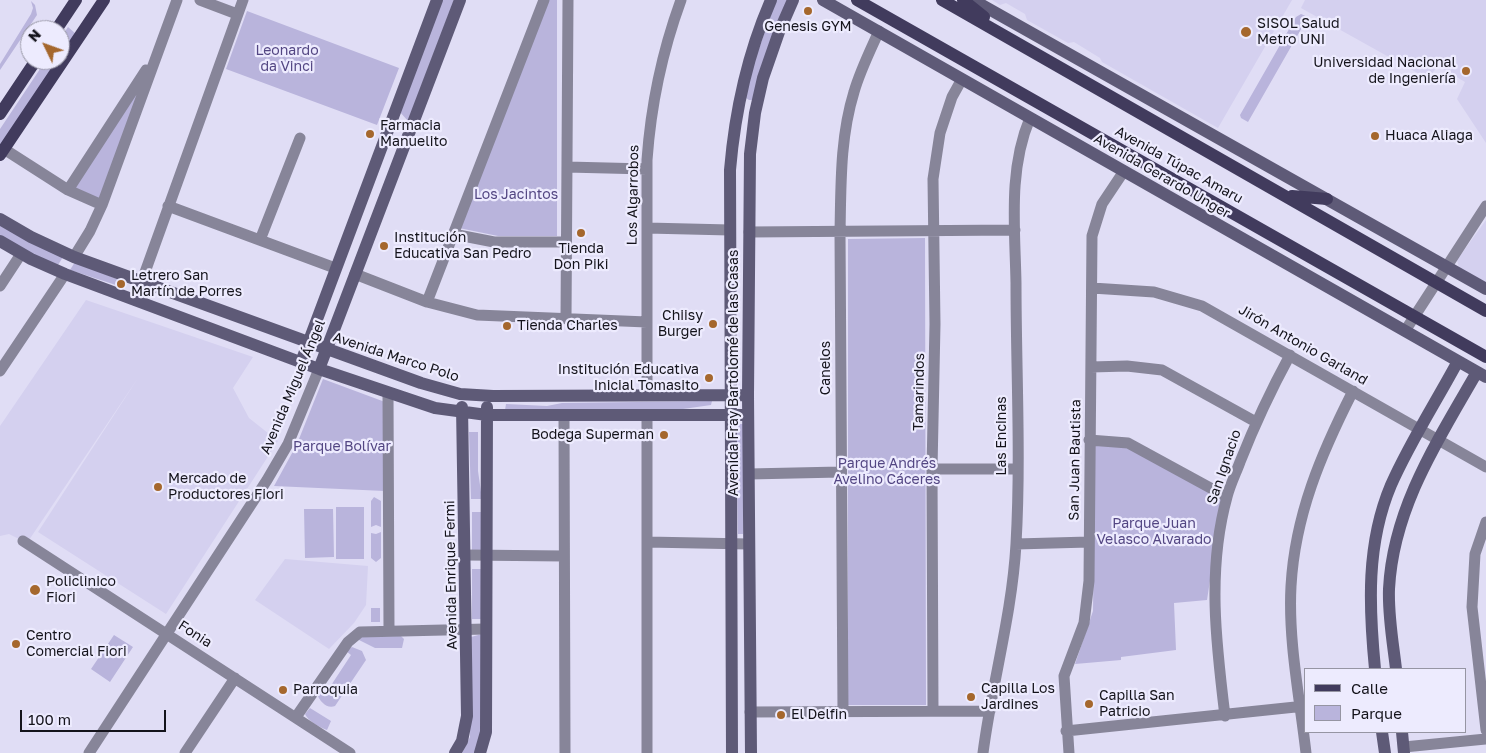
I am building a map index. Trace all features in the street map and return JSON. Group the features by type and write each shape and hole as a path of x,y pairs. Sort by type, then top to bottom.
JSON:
{"main road":[{"path":"63,20 76,0"},
{"path":"2,152 104,0"},
{"name":"Avenida Túpac Amaru","path":"857,0 1486,357"},
{"name":"Avenida Túpac Amaru","path":"942,0 1486,310"},
{"path":"963,0 1014,41"},
{"path":"0,114 29,70"},
{"path":"1287,196 1327,198"}],"street":[{"path":"74,257 90,231 102,205 177,0"},
{"path":"200,0 237,14"},
{"path":"135,300 243,0"},
{"name":"Avenida Miguel Ángel","path":"90,753 276,466 327,350 460,0"},
{"path":"427,302 544,0"},
{"path":"566,320 568,0"},
{"name":"Los Algarrobos","path":"647,396 647,168 650,121 657,79 670,31 681,0"},
{"name":"Avenida Fray Bartolomé de las Casas","path":"732,753 730,170 737,110 751,53 771,0"},
{"name":"Avenida Fray Bartolomé de las Casas","path":"751,753 748,415 750,154 755,113 771,54 793,0"},
{"name":"Avenida Gerardo Unger","path":"823,0 1482,374"},
{"path":"973,0 1486,289"},
{"name":"Avenida Miguel Ángel","path":"301,362 434,1"},
{"name":"Canelos","path":"842,711 840,232 844,136 853,92 879,31"},
{"path":"68,190 154,61"},
{"name":"Tamarindos","path":"933,711 932,469 935,324 933,179 937,145 947,110 962,79"},
{"path":"737,110 755,113"},
{"name":"Las Encinas","path":"982,753 1007,624 1016,544 1016,172 1021,140 1030,118"},
{"path":"389,126 408,133"},
{"path":"260,240 300,138"},
{"path":"2,152 68,190 102,205"},
{"path":"567,167 647,168"},
{"name":"San Juan Bautista","path":"1069,753 1066,731 1064,676 1084,623 1088,606 1092,236 1102,204 1124,172"},
{"path":"168,206 335,268"},
{"path":"1405,331 1486,206"},
{"name":"Avenida Marco Polo","path":"0,219 31,237 74,257 420,384 460,394 486,396 748,395"},
{"path":"647,228 730,230"},
{"path":"749,232 1015,230"},
{"path":"453,234 494,242 566,242"},
{"path":"0,241 21,254 65,274 388,394 435,408 487,415 647,417 748,415"},
{"path":"0,286 21,254"},
{"path":"0,371 65,274"},
{"path":"355,274 427,302 477,316 647,322"},
{"name":"Jirón Antonio Garland","path":"1092,288 1144,291 1184,300 1220,315 1486,467"},
{"path":"192,320 198,303"},
{"path":"221,331 227,313"},
{"path":"247,341 254,323"},
{"name":"San Ignacio","path":"1225,716 1215,636 1214,583 1227,497 1256,422 1290,355"},
{"path":"1375,668 1370,595 1376,536 1391,485 1458,361"},
{"path":"1091,367 1127,366 1162,370 1256,422"},
{"path":"1396,668 1389,590 1393,558 1406,505 1417,479 1438,441 1482,374"},
{"path":"1304,722 1293,649 1290,587 1296,542 1309,492 1325,446 1354,392"},
{"path":"388,394 389,630"},
{"name":"Avenida Enrique Fermi","path":"455,753 462,741 467,716 466,555 460,394"},
{"path":"480,753 486,732 486,396"},
{"path":"564,416 565,753"},
{"path":"647,417 647,753"},
{"path":"1089,440 1128,443 1227,497"},
{"path":"932,469 1017,469"},
{"path":"749,474 840,472"},
{"path":"1486,522 1475,554 1472,607 1486,730"},
{"name":"Fonia","path":"23,540 350,753"},
{"path":"647,542 732,542 749,544"},
{"path":"1016,544 1089,542"},
{"path":"466,555 564,556"},
{"path":"296,717 354,636 363,631 486,628"},
{"path":"185,753 235,678"},
{"path":"1066,731 1225,716 1303,706"},
{"path":"750,712 990,711"},
{"path":"1305,733 1306,753"},
{"path":"1382,733 1385,753"},
{"path":"1402,733 1404,750 1486,739"}],"shaded area":[{"path":"992,0 1292,0 1218,128 1102,62 1100,58 1074,42 1068,43 1027,20 1025,14 1006,3 1000,5"},
{"name":"Universidad Nacional de Ingeniería","path":"1305,0 1486,0 1486,143 1457,99 1465,82 1438,66 1429,77 1423,76 1301,8"},
{"path":"1486,220 1486,282 1459,268 1457,260"},
{"name":"Mercado de Productores Fiori","path":"86,300 253,357 233,388 249,418 278,441 166,614 38,532 138,378 27,543 9,534 0,536 0,426"},
{"path":"285,559 368,566 366,605 354,623 329,649 255,600"}],"green space":[{"path":"442,0 454,0 408,121 399,111"},
{"name":"Los Jacintos","path":"549,0 557,0 557,236 498,236 459,228"},
{"path":"776,0 788,0 753,100 749,100 746,98 748,80"},
{"path":"31,1 35,5 37,15 34,20 27,20 31,14 33,8"},
{"name":"Leonardo da Vinci","path":"247,11 399,68 377,125 226,69"},
{"path":"1301,14 1308,17 1248,122 1241,118 1240,115 1296,17"},
{"path":"70,29 76,34 70,43"},
{"path":"20,32 20,40 0,70 0,64"},
{"path":"39,70 51,70 0,147 0,129"},
{"path":"145,75 99,199 74,189"},
{"path":"0,224 63,257 58,265 34,255 0,235"},
{"name":"Parque Andrés Avelino Cáceres","path":"925,238 926,705 848,705 848,239"},
{"path":"75,262 127,283 125,288 70,270"},
{"name":"Parque Bolívar","path":"323,379 385,402 385,491 274,486 297,444"},
{"path":"712,401 711,405 655,413 505,410 506,404 547,406 562,403"},
{"path":"736,424 743,424 743,534 738,534"},
{"path":"469,432 478,432 478,471 482,499 471,499"},
{"name":"Parque Juan Velasco Alvarado","path":"1095,445 1129,447 1220,496 1222,501 1207,600 1174,603 1176,650 1121,657 1121,660 1075,664 1093,611"},
{"path":"374,497 381,501 381,527 376,525 371,527 371,501"},
{"path":"336,507 364,507 364,559 336,559"},
{"path":"304,509 333,509 334,557 305,558"},
{"path":"472,512 482,512 482,551 472,551"},
{"path":"381,532 381,558 376,562 371,558 371,533"},
{"path":"472,569 482,569 482,619 472,619"},
{"path":"371,608 380,608 380,622 371,622"},
{"path":"482,634 481,739 476,753 462,753 470,737 471,637"},
{"path":"114,635 133,647 110,682 91,669"},
{"path":"401,636 404,639 402,648 375,648 359,640 359,637"},
{"path":"352,647 362,651 366,660 335,706 327,706 320,700 317,694 320,689 326,693 351,655 346,651"},
{"path":"310,708 331,721 327,730 314,724 306,717 305,714"}],"place":[{"name":"Genesis GYM","path":"808,11"},
{"name":"SISOL Salud Metro UNI","path":"1246,32"},
{"name":"Universidad Nacional de Ingeniería","path":"1466,71"},
{"name":"Farmacia Manuelito","path":"370,134"},
{"name":"Huaca Aliaga","path":"1375,136"},
{"name":"Tienda Don Piki","path":"581,233"},
{"name":"Institución Educativa San Pedro","path":"384,246"},
{"name":"Letrero San Martín de Porres","path":"121,284"},
{"name":"Chiisy Burger","path":"713,324"},
{"name":"Tienda Charles","path":"507,326"},
{"name":"Institución Educativa Inicial Tomasito","path":"709,378"},
{"name":"Bodega Superman","path":"664,435"},
{"name":"Mercado de Productores Fiori","path":"158,487"},
{"name":"Policlinico Fiori","path":"35,590"},
{"name":"Centro Comercial Fiori","path":"16,644"},
{"name":"Parroquia","path":"283,690"},
{"name":"Capilla Los Jardines","path":"971,697"},
{"name":"Capilla San Patricio","path":"1089,704"},
{"name":"El Delfin","path":"781,715"}]}
